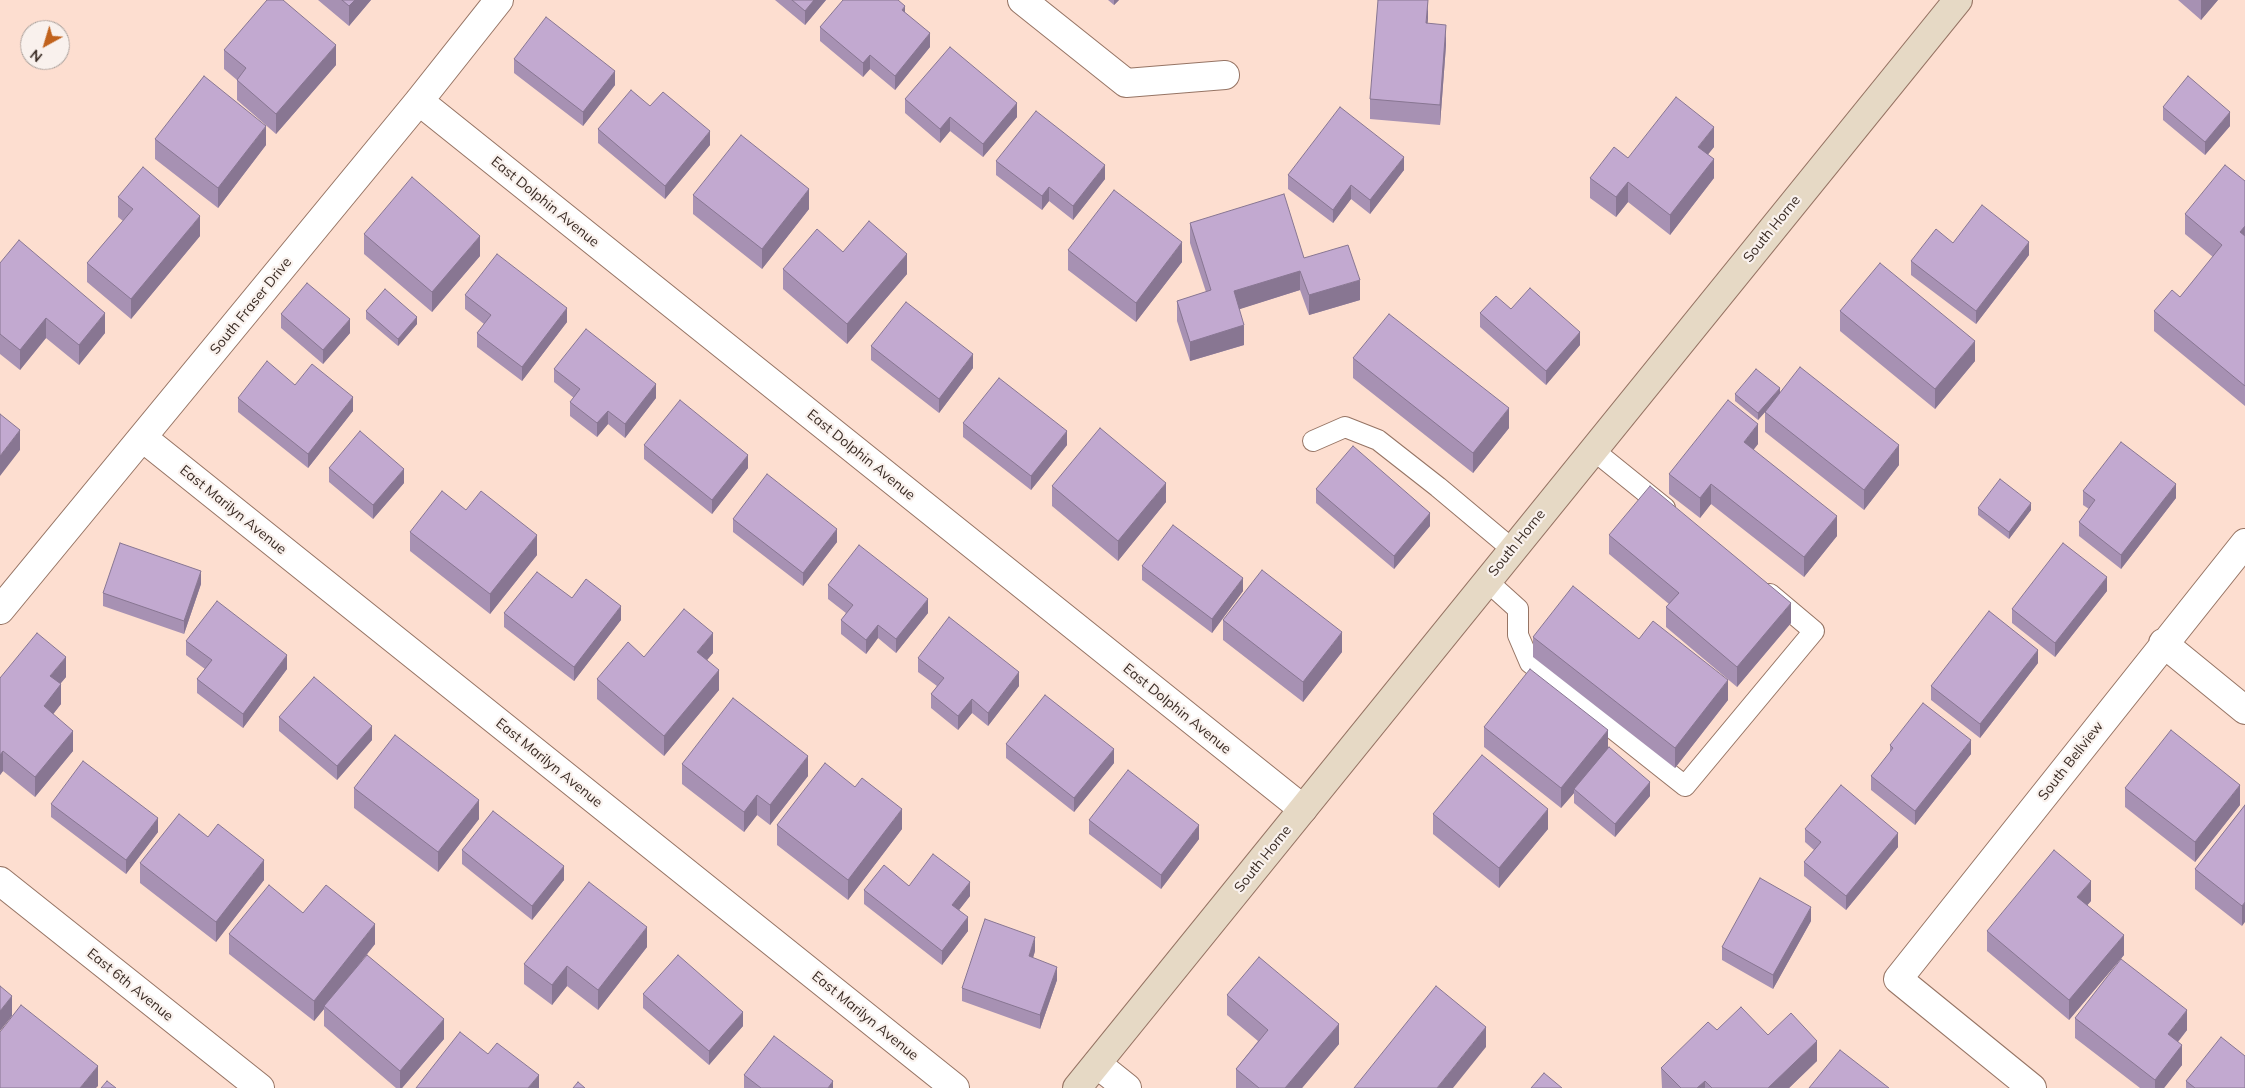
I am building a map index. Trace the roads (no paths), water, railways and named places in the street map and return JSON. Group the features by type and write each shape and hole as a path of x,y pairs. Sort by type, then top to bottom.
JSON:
{"street":[{"name":"South Fraser Drive","path":"0,610 144,438 420,101 499,0"},
{"path":"1022,0 1126,83 1225,75"},
{"name":"South Horne","path":"1077,1088 1592,449 1958,0"},
{"name":"East Dolphin Avenue","path":"420,101 1303,809"},
{"name":"East Marilyn Avenue","path":"144,438 955,1088"},
{"name":"South Bellview","path":"2032,1088 1898,979 2163,644 2245,544"},
{"path":"2163,644 2245,710"},
{"name":"East 6th Avenue","path":"0,881 260,1088"},
{"path":"1097,1064 1127,1088"}],"lane":[{"path":"1313,441 1345,427 1378,440 1512,549"},
{"path":"1592,449 1681,520"},
{"path":"1487,581 1518,609 1518,635 1530,663 1685,786 1814,630 1755,581"}]}
